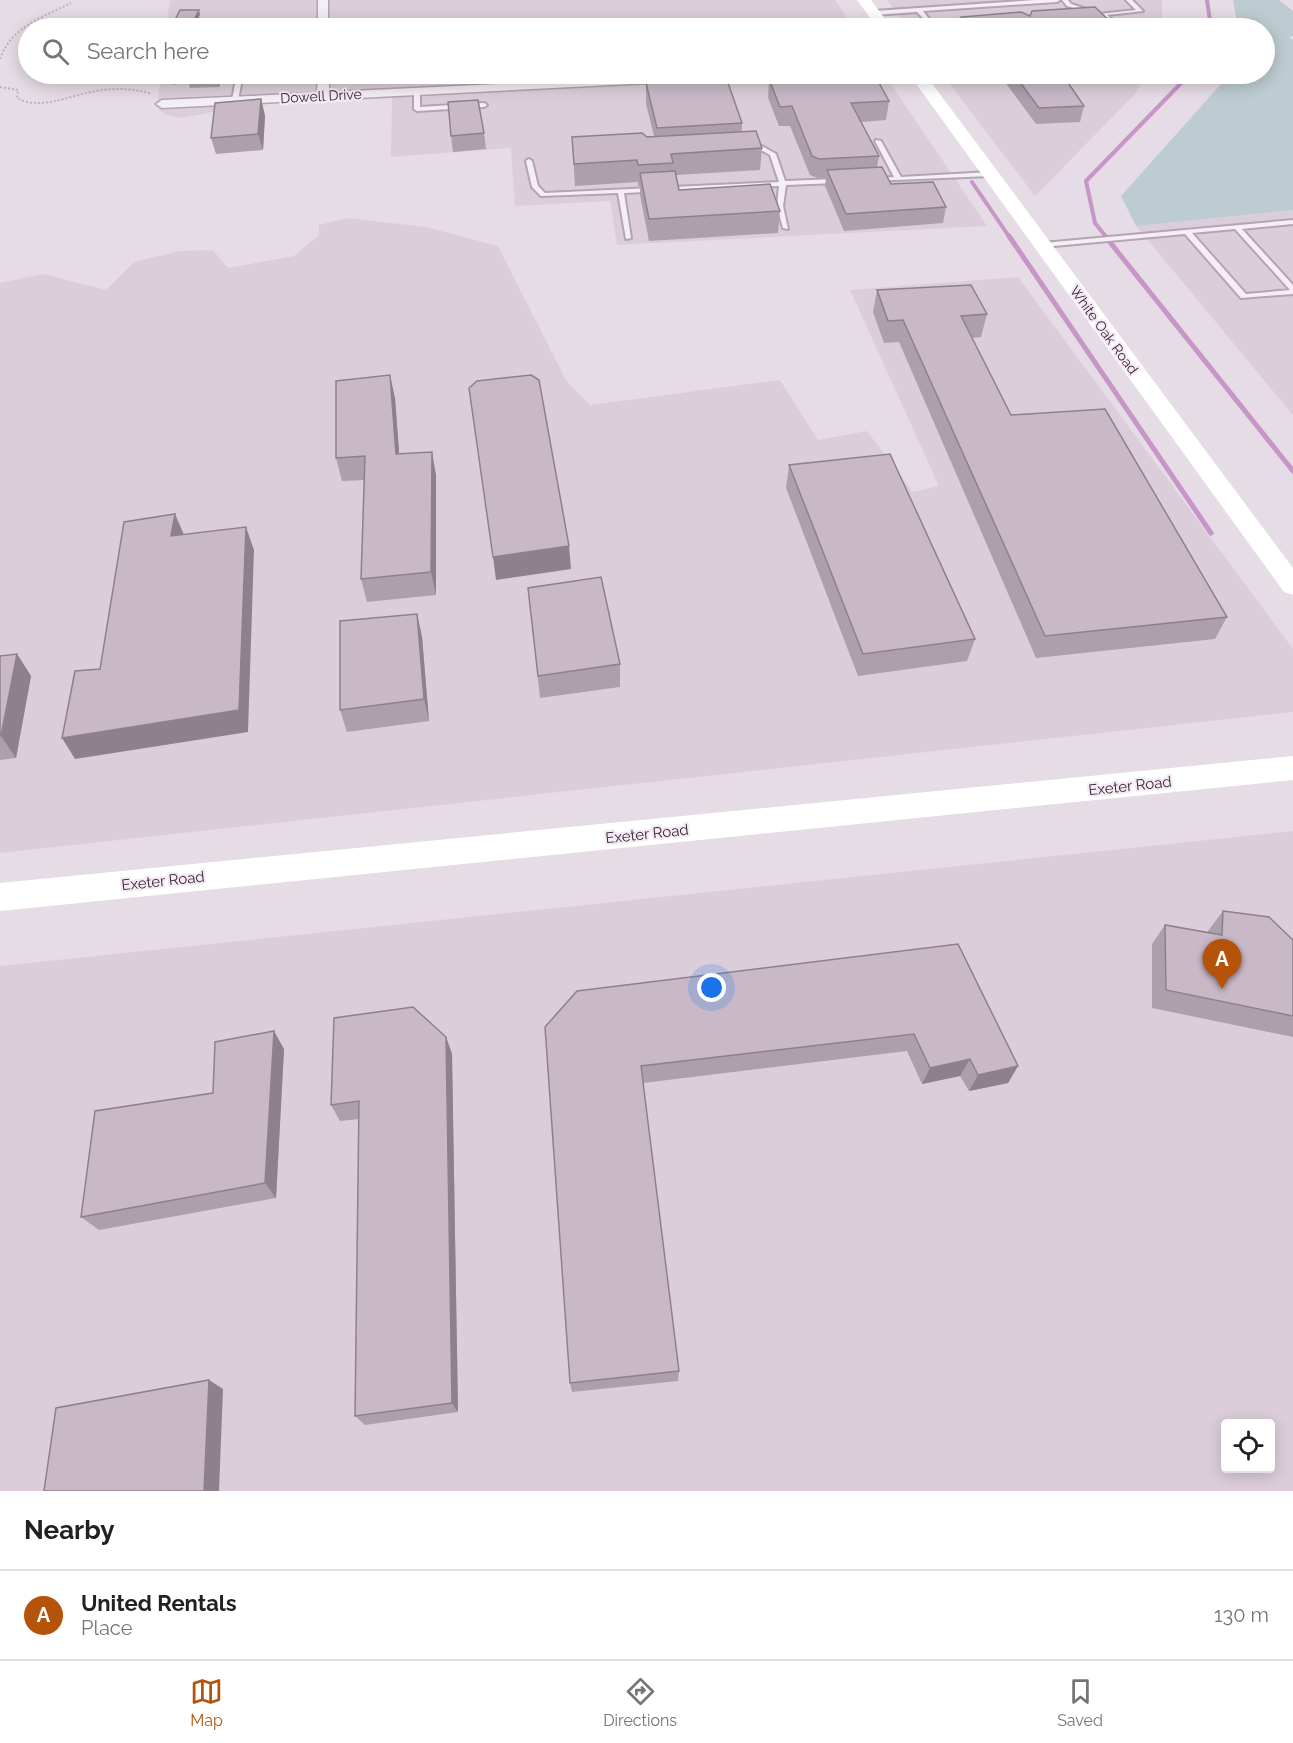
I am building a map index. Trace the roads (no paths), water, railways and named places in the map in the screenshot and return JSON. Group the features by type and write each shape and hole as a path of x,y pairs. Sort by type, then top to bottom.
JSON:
{"street":[{"path":"323,0 323,18"},
{"path":"864,0 878,18"},
{"path":"323,84 323,96"},
{"name":"Dowell Drive","path":"167,104 561,84"},
{"name":"White Oak Road","path":"924,84 1293,586"},
{"name":"Exeter Road","path":"0,897 887,811 1293,768"}],"lane":[{"path":"874,13 1057,0"},
{"path":"1065,0 1070,4 1102,14 1140,12 1129,0"},
{"path":"1003,4 1010,12"},
{"path":"919,10 926,18"},
{"path":"1102,14 1107,18"},
{"path":"236,100 238,84"},
{"path":"417,91 417,110 484,105"},
{"path":"878,141 898,178"},
{"path":"739,149 762,148 773,154 783,184 780,206 786,228"},
{"path":"529,161 535,187 543,195 840,181"},
{"path":"864,180 990,174"},
{"path":"621,192 628,238"},
{"path":"1043,245 1293,222"},
{"path":"1238,227 1293,291"},
{"path":"1187,232 1244,296 1293,291"}],"waterway":[{"path":"1207,0 1210,18"},
{"path":"1107,238 1095,223 1086,181 1180,84"},
{"path":"972,182 1010,238"},
{"path":"1009,236 1211,533"},
{"path":"1105,236 1293,471"}],"place":[{"name":"United Rentals","path":"1222,989"}]}
